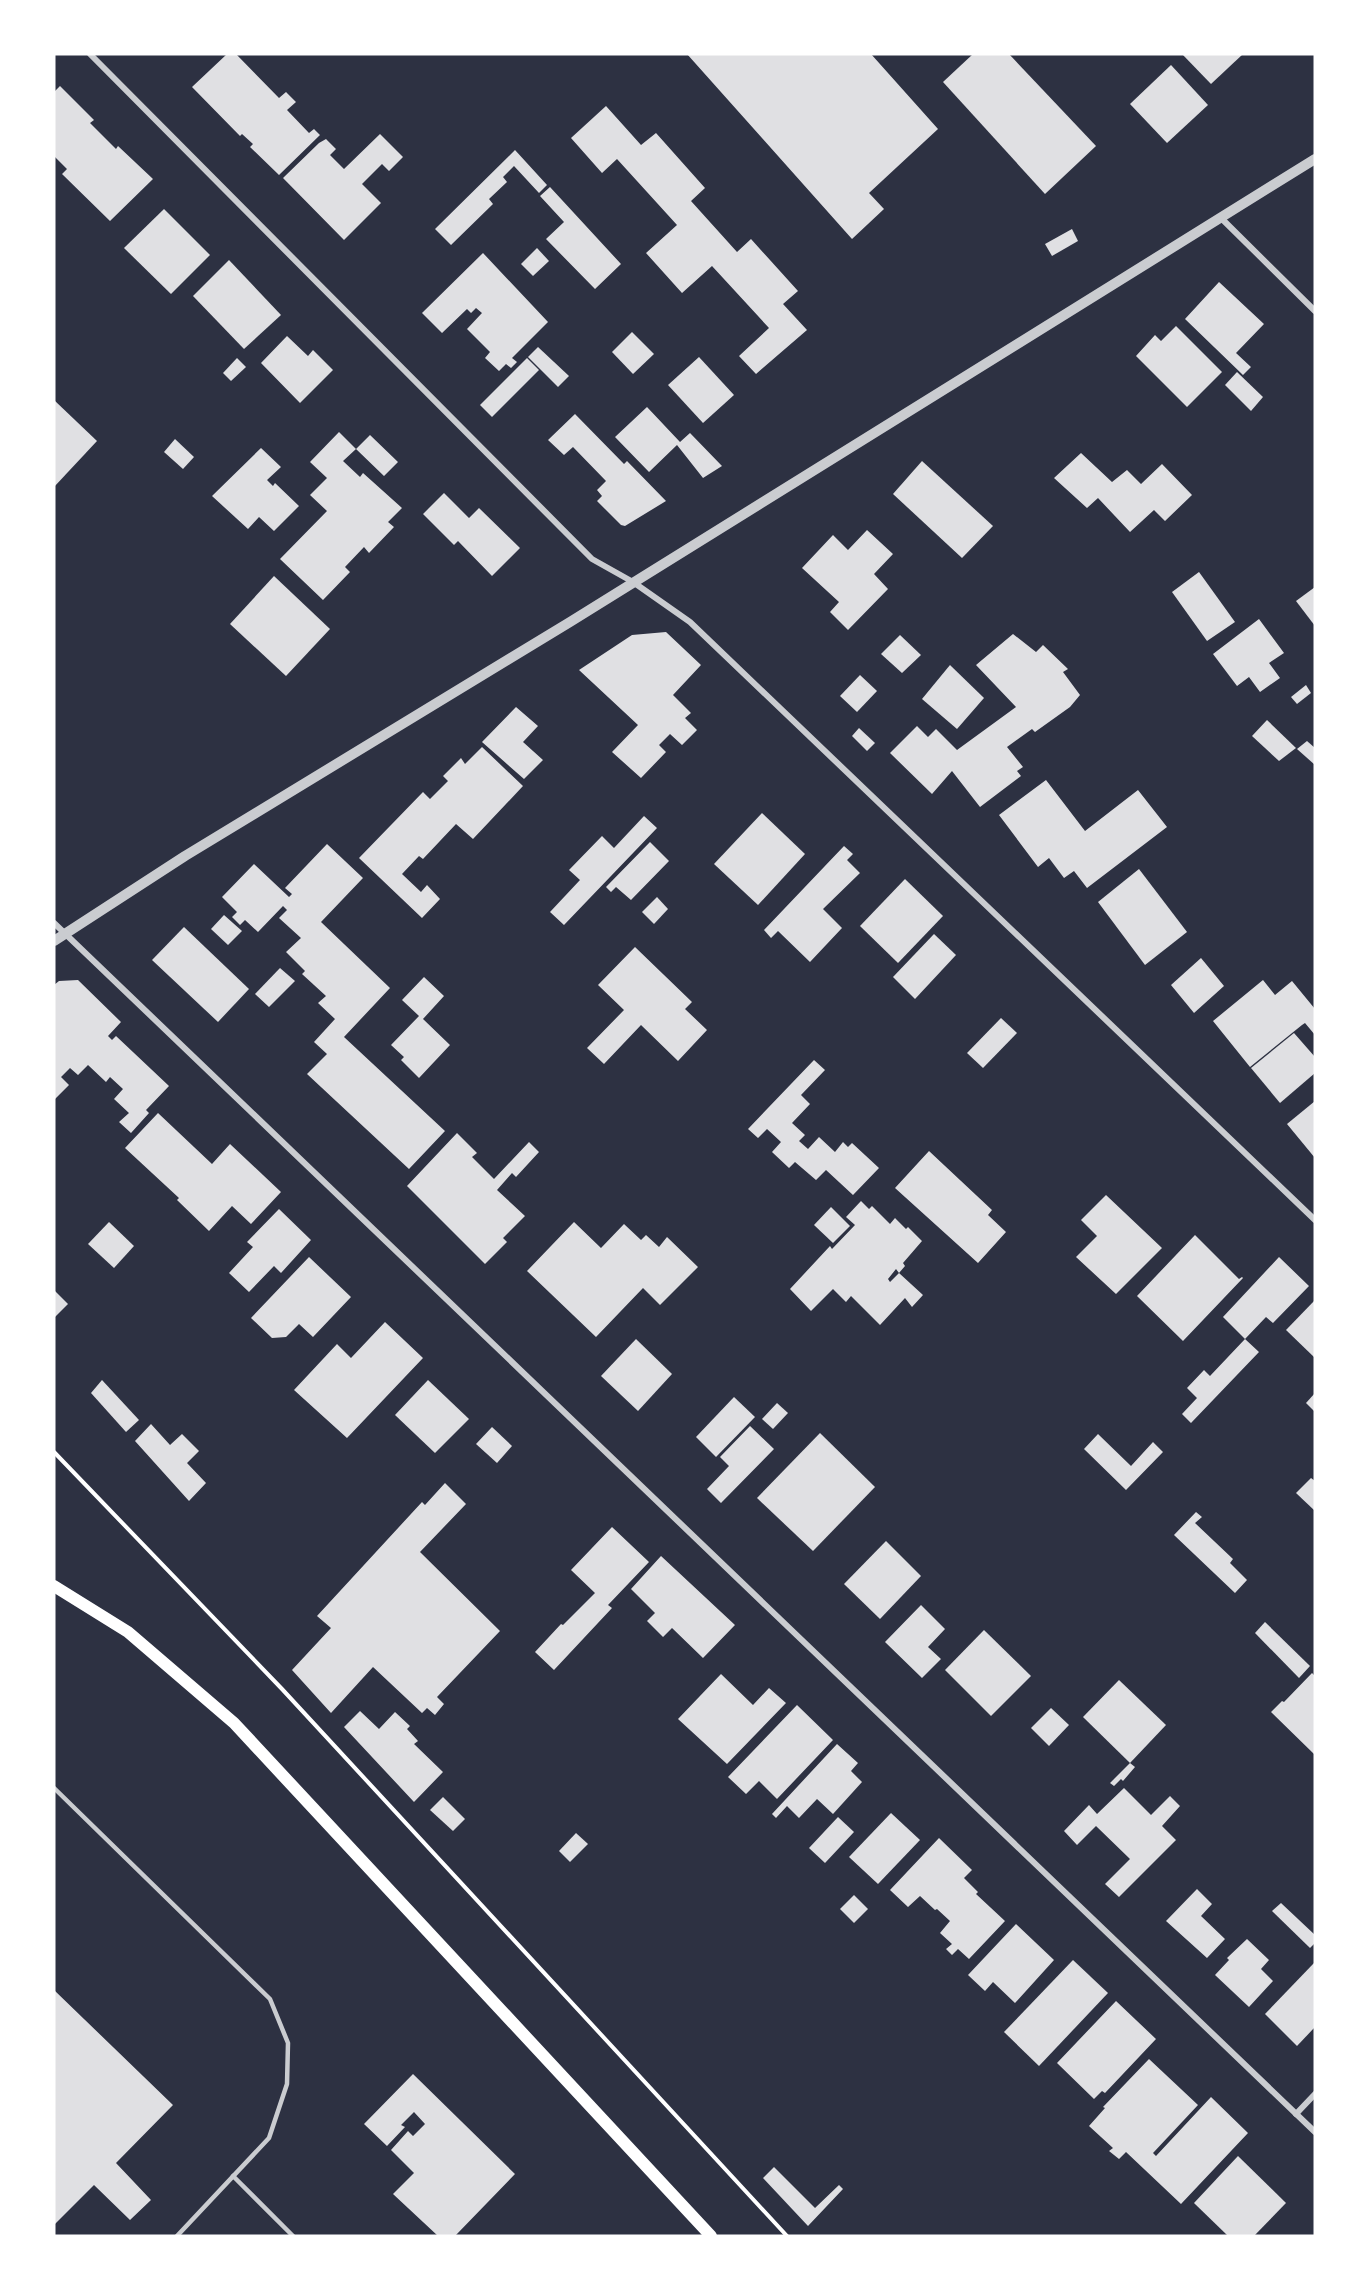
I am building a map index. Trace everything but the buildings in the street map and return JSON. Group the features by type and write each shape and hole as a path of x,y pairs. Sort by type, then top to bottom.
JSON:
{"main road":[{"path":"54,1586 128,1632 234,1722 711,2236"}],"street":[{"path":"90,54 592,559 633,582 690,622 1315,1220"},
{"path":"54,941 185,856 633,582 1315,159"},
{"path":"1220,217 1315,310"},
{"path":"54,923 1315,2132"},
{"path":"1296,2114 1315,2094"}],"lane":[{"path":"54,1788 270,1999 288,2043 287,2084 269,2138 177,2236"},
{"path":"233,2176 293,2236"}],"path":[{"path":"54,1452 282,1689 786,2236"}]}
